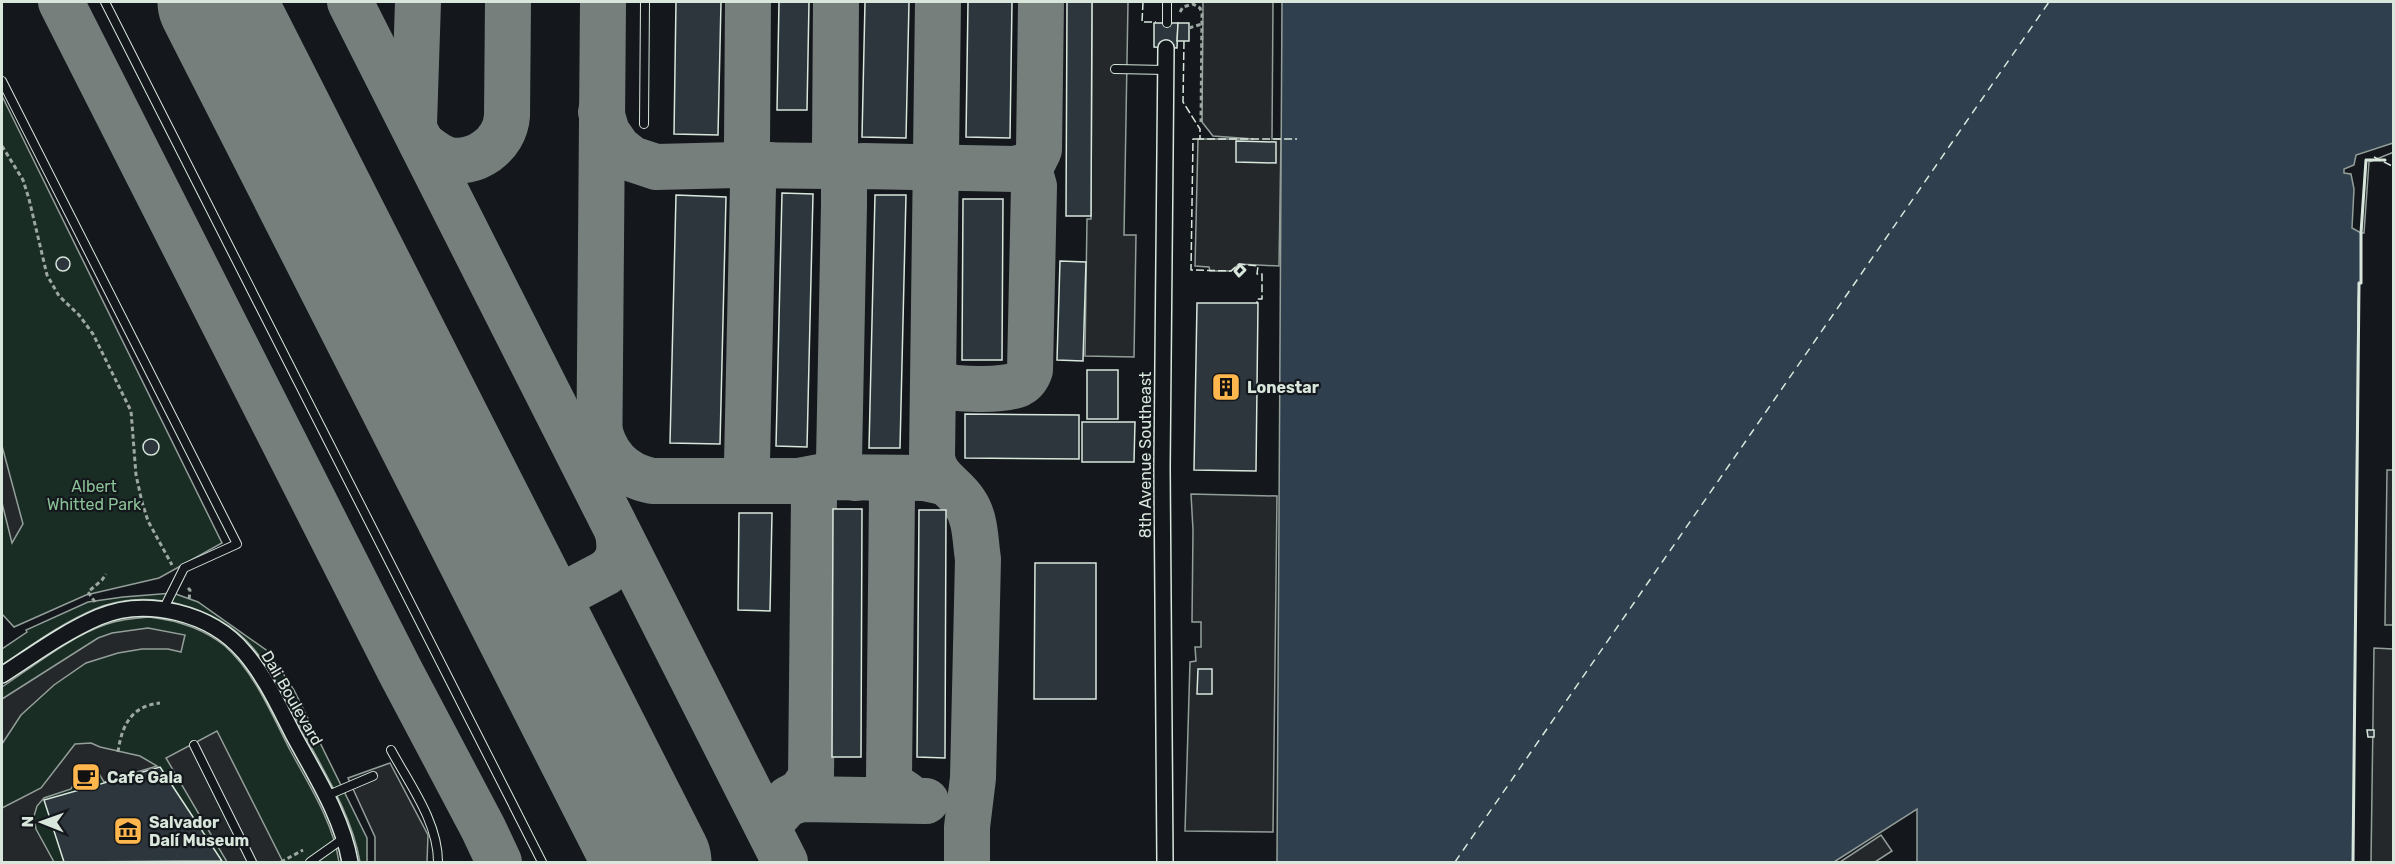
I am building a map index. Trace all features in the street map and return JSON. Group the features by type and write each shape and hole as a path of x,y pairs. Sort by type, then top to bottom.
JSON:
{"street":[{"name":"8th Avenue Southeast","path":"1165,862 1162,456 1166,48"},
{"name":"Dali Boulevard","path":"2,675 100,616 123,610 149,608 172,611 214,628 230,638 244,652 272,694 326,796 344,838 350,862"}],"lane":[{"path":"105,2 542,862"},
{"path":"645,2 645,124"},
{"path":"1167,2 1167,23"},
{"path":"1115,69 1166,70"},
{"path":"2,81 237,544 184,568 163,610"},
{"path":"194,746 252,862"},
{"path":"391,750 433,828 438,849 438,862"},
{"path":"326,796 373,777"},
{"path":"310,862 344,838"}],"path":[{"path":"1179,17 1183,7 1193,4 1200,8 1202,24 1201,122"},
{"path":"1189,28 1202,24"},
{"path":"2,146 23,180 47,275 59,296 79,315 93,334 131,411 136,475 142,502 148,521 190,590 189,600"},
{"path":"104,599 95,602 88,592 106,574"},
{"path":"171,594 195,602"},
{"path":"118,752 120,740 131,716 147,704 160,703"},
{"path":"281,862 310,846"}],"green space":[{"name":"Albert Whitted Park","path":"2,96 222,543 159,578 86,595 14,627 2,614"},
{"path":"173,593 198,602 269,652 294,690 367,838 367,862 360,862 351,827 344,811 273,677 253,648 238,633 220,621 201,611 158,600 115,603 95,609 71,621 2,665 2,649 27,632 26,630 88,602"},
{"path":"149,617 169,620 199,630 217,640 236,657 262,695 319,804 336,847 339,862 2,862 2,687 53,652 94,629 118,621"}],"shaded area":[{"path":"1092,2 1128,2 1124,235 1136,235 1134,357 1085,356 1087,219 1091,219"},
{"path":"1203,2 1273,2 1272,139 1281,139 1279,266 1239,264 1231,271 1210,271 1209,267 1195,266 1198,139 1254,139 1213,136 1202,122"},
{"path":"2,446 23,524 12,543 2,503"},
{"path":"2387,470 2394,470 2393,625 2385,625"},
{"path":"1191,494 1277,496 1273,832 1185,831 1190,662 1196,661 1195,647 1201,647 1201,622 1192,622"},
{"path":"148,628 185,635 181,652 168,649 142,649 118,653 86,663 54,685 21,715 2,744 2,699 98,638 112,633"},
{"path":"2374,648 2393,649 2393,862 2371,862"},
{"path":"217,731 283,862 227,862 166,758"},
{"path":"91,743 140,756 157,766 104,782 98,772 92,768 80,772 71,789 44,798 37,806 34,816 36,829 54,862 2,862 2,808 41,788 75,744"},
{"path":"390,763 428,835 427,862 375,862 375,837 348,778"},
{"path":"1881,835 1892,851 1875,862 1840,862"}],"water":[{"path":"1282,2 2393,2 2393,149 2366,160 2361,233 2361,283 2359,284 2358,302 2353,862 1917,862 1917,809 1834,862 1277,862"}],"pier":[{"path":"2393,143 2394,152 2369,162 2364,233 2361,233 2352,228 2354,189 2351,174 2344,173 2344,169 2354,165 2356,155"}],"building":[{"path":"676,2 721,2 718,135 674,134"},
{"path":"779,2 809,2 807,110 777,110"},
{"path":"865,2 909,2 906,138 862,137"},
{"path":"968,2 1012,2 1010,138 966,137"},
{"path":"1067,2 1092,2 1091,216 1066,216"},
{"path":"1154,23 1178,23 1177,48 1154,47"},
{"path":"1178,23 1189,23 1189,41 1177,41"},
{"path":"1236,141 1276,142 1276,163 1236,162"},
{"path":"782,193 813,194 807,447 776,446"},
{"path":"676,195 726,197 720,444 670,443"},
{"path":"875,195 906,195 900,448 869,448"},
{"path":"963,199 1003,199 1002,360 962,360"},
{"path":"63,257 68,259 70,264 68,269 63,271 58,269 56,264 58,259"},
{"path":"1060,261 1086,262 1083,361 1057,360"},
{"name":"Lonestar","path":"1197,303 1258,303 1256,471 1194,470"},
{"path":"1087,370 1118,370 1118,419 1087,419"},
{"path":"965,414 1079,415 1079,459 965,458"},
{"path":"1082,422 1135,422 1134,462 1082,462"},
{"path":"151,439 157,441 159,447 157,453 151,455 145,453 143,447 145,441"},
{"path":"833,509 862,509 861,757 832,757"},
{"path":"919,510 946,510 945,758 917,757"},
{"path":"739,513 772,513 770,611 738,610"},
{"path":"1035,563 1096,563 1096,699 1034,699"},
{"path":"1198,669 1212,669 1212,694 1197,694"},
{"path":"2367,730 2374,730 2374,737 2368,737"},
{"name":"Salvador Dalí Museum","path":"160,767 222,861 64,862 44,800"}],"ferry route":[{"path":"1455,862 2049,2"}],"taxiway":[{"path":"61,2 499,862"},
{"path":"350,2 785,862"},
{"path":"414,124 418,2"},
{"path":"422,144 446,159 467,160 486,151 501,136 507,116 508,2"},
{"path":"599,483 603,2"},
{"path":"748,2 747,144 753,186"},
{"path":"836,2 835,147 844,185 839,461 845,473 855,478"},
{"path":"938,2 932,457 941,477 961,497 969,509 978,559 973,778 967,827 967,862"},
{"path":"844,185 850,172 863,166 1015,169 1032,164 1039,150 1041,2"},
{"path":"601,112 607,132 618,148 632,159 656,167 827,166 836,170 843,177"},
{"path":"730,481 741,476 747,463 753,186 758,172 770,165"},
{"path":"934,370 937,379 944,385 970,389 1013,386 1023,381 1030,370 1034,186 1028,174 1015,169"},
{"path":"598,423 604,444 615,461 631,474 652,481 798,481 819,477 925,478 943,482"},
{"path":"876,478 889,486 892,495 889,777 893,785 912,800"},
{"path":"788,799 801,792 811,777 814,498 809,488 798,481"},
{"path":"550,602 610,569 618,555 618,533"},
{"path":"503,566 527,597 541,602 550,602 541,615 541,642"},
{"path":"778,814 787,804 801,799 926,801"}],"runway":[{"path":"216,2 653,862"}],"fence":[{"path":"1143,2 1142,22 1156,22"},
{"path":"1184,41 1183,102 1200,129 1200,139 1297,139"},
{"path":"1200,139 1193,139 1191,270 1231,271 1239,264 1258,266 1257,274 1262,274 1262,299 1257,299 1257,303"},
{"path":"2374,157 2394,167"}],"wall":[{"path":"2353,862 2361,233 2366,160 2385,160"},
{"path":"1240,265 1245,270 1239,276 1235,271 1240,265"}],"place":[{"name":"Lonestar","path":"1226,387"},
{"name":"Cafe Gala","path":"86,777"},
{"name":"Salvador Dalí Museum","path":"128,831"}]}
